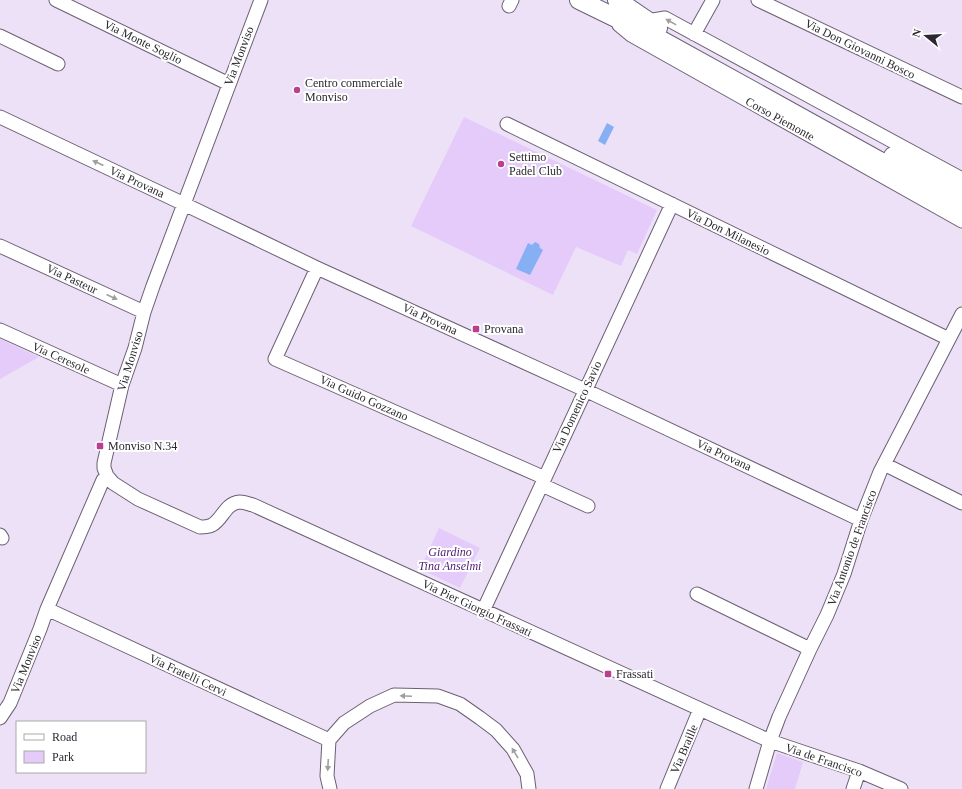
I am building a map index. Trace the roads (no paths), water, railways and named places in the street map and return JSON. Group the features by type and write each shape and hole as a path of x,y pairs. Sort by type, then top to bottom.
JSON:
{"main road":[{"name":"Corso Piemonte","path":"579,0 663,41 881,155 962,191"},
{"name":"Corso Piemonte","path":"617,0 665,33 881,155 962,210"}],"street":[{"name":"Via Monte Soglio","path":"56,0 229,84"},
{"name":"Via Monviso","path":"0,718 10,703 47,609 103,480 107,476 104,463 122,385 135,348 144,312 261,0"},
{"path":"694,34 713,0"},
{"name":"Via Don Giovanni Bosco","path":"758,0 962,97"},
{"name":"Corso Piemonte","path":"602,11 631,36 962,221"},
{"path":"647,21 665,18 962,179"},
{"path":"0,36 58,64"},
{"name":"Via Provana","path":"0,117 317,268 585,390 861,520"},
{"name":"Via Don Milanesio","path":"507,124 949,339"},
{"name":"Via Domenico Savio","path":"483,611 672,204"},
{"name":"Via Pasteur","path":"0,246 144,312"},
{"name":"Via Guido Gozzano","path":"317,268 275,359 543,481"},
{"name":"Via Antonio de Francisco","path":"756,789 770,741 779,717 827,615 841,581 861,520 880,472 962,314"},
{"name":"Via Ceresole","path":"0,330 122,385"},
{"path":"884,464 962,504"},
{"name":"Via Pier Giorgio Frassati","path":"107,476 113,483 138,499 200,527 211,526 218,520 225,510 232,505 241,502 253,505 770,741"},
{"path":"543,481 588,506"},
{"path":"696,594 810,649"},
{"name":"Via Fratelli Cervi","path":"47,609 329,740"},
{"path":"330,789 328,776 329,740 344,723 370,706 394,695 438,696 460,704 496,730 513,749 527,774 529,789"},
{"name":"Via Braille","path":"667,789 700,710"},
{"name":"Via de Francisco","path":"770,741 859,771 900,789"},
{"path":"853,789 859,771"}],"water":[{"path":"607,123 614,127 605,145 598,141"},
{"path":"535,242 539,244 540,248 543,250 530,275 516,269 528,243 532,245"}],"place":[{"name":"Centro commerciale Monviso","path":"297,90"},
{"name":"Settimo Padel Club","path":"501,164"},
{"name":"Provana","path":"476,329"},
{"name":"Monviso N.34","path":"100,446"},
{"name":"Frassati","path":"608,674"}],"park label":[{"name":"Giardino Tina Anselmi","path":"450,559"}]}
